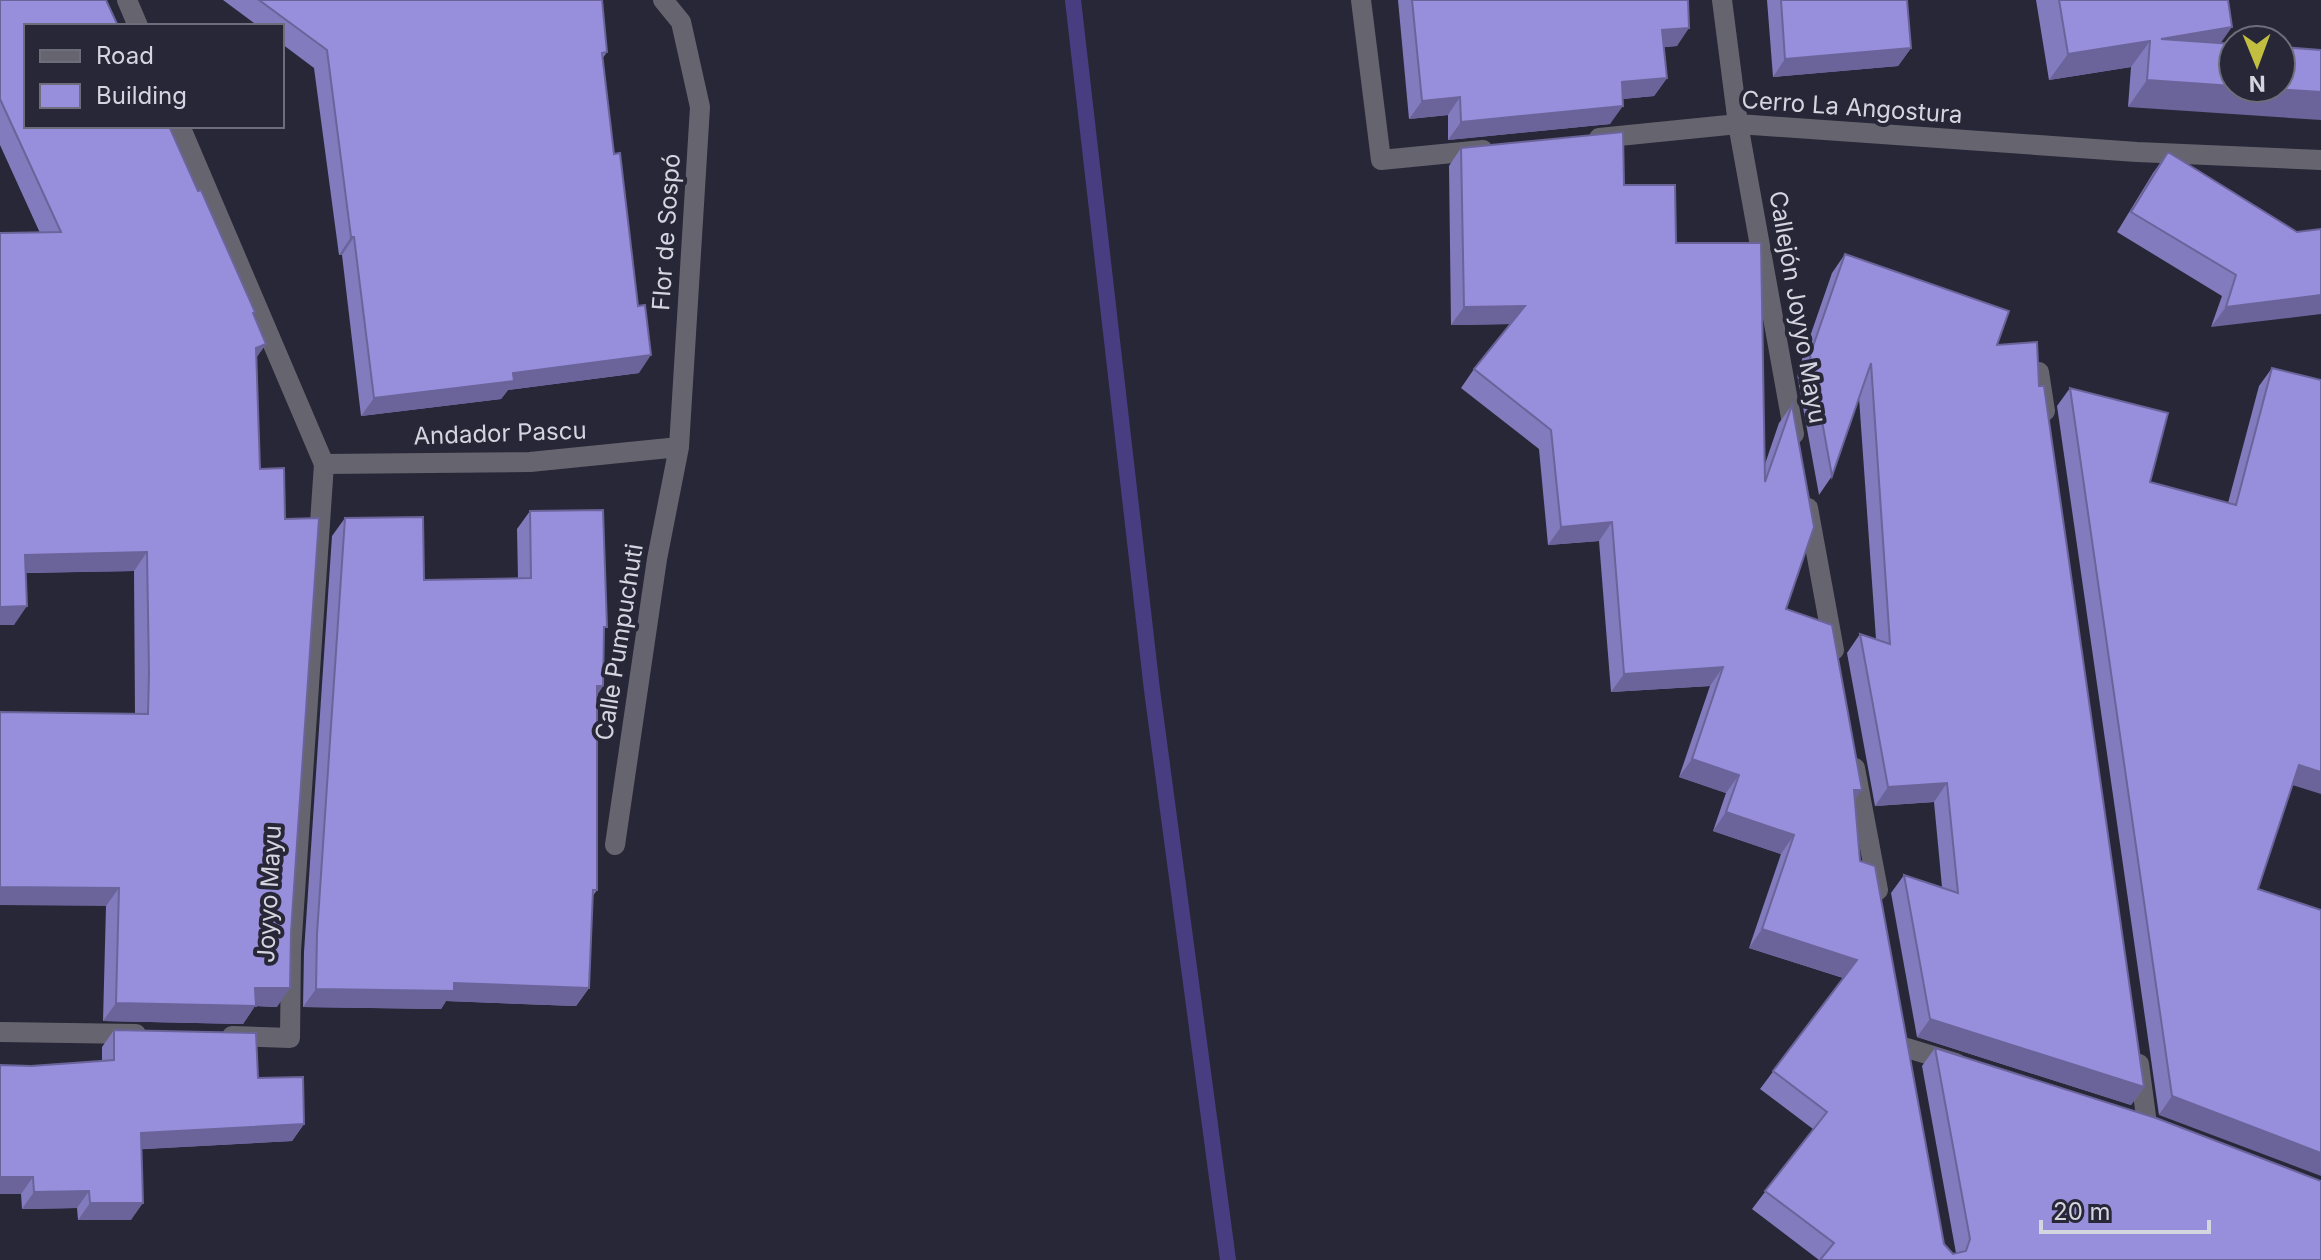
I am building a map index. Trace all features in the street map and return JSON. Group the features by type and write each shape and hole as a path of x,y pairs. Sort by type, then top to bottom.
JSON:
{"street":[{"path":"127,0 137,24"},
{"name":"Flor de Sospó","path":"663,0 681,22 700,107 679,447"},
{"path":"1361,0 1381,160 1505,148"},
{"name":"Callejón Joyyo Mayu","path":"1722,0 1738,124 1798,453"},
{"name":"Cerro La Angostura","path":"1583,140 1738,124 2137,152 2321,160"},
{"path":"181,128 324,464"},
{"path":"2039,372 2048,435"},
{"name":"Andador Pascu","path":"324,464 530,462 679,447"},
{"name":"Calle Pumpuchuti","path":"615,845 657,559 679,447"},
{"name":"Joyyo Mayu","path":"214,1036 290,1038 291,951 324,464"},
{"path":"1804,484 1838,672"},
{"path":"1852,750 1881,907"},
{"path":"0,1032 153,1035"},
{"path":"2136,1045 2147,1124"},
{"path":"1907,1047 1982,1071"}],"building":[{"path":"0,0 106,0 117,24 24,24 24,128 170,128 198,191 201,190 266,344 256,348 260,469 284,468 285,519 319,518 291,932 290,988 255,988 256,1006 116,1003 119,888 0,887 0,712 148,714 149,673 147,552 25,555 27,606 0,607 0,233 61,232 0,99"},
{"path":"259,0 602,0 607,52 602,53 614,154 620,153 638,306 645,305 651,355 513,373 514,381 374,398 327,50"},
{"path":"1412,0 1688,0 1689,28 1662,30 1667,78 1622,82 1623,106 1461,122 1460,97 1422,101"},
{"path":"1781,0 1907,0 1911,48 1785,59"},
{"path":"2059,0 2228,0 2232,24 2217,24 2217,30 2161,39 2217,43 2217,85 2147,80 2150,41 2068,54"},
{"path":"2297,48 2321,50 2321,92 2297,90"},
{"path":"1623,132 1624,185 1675,185 1676,243 1761,243 1765,482 1792,405 1814,527 1786,609 1832,625 1862,790 1854,790 1860,861 1875,866 1944,1244 1953,1254 1966,1251 1970,1239 1935,1048 2156,1118 2321,1181 2321,1260 1820,1260 1834,1243 1765,1191 1827,1112 1773,1071 1857,960 1762,929 1794,835 1726,812 1739,775 1692,759 1723,667 1624,674 1612,522 1561,527 1551,430 1474,369 1525,306 1464,307 1461,148"},
{"path":"2168,152 2297,232 2321,229 2321,295 2226,307 2236,275 2131,212"},
{"path":"1845,254 2009,311 1997,345 2037,342 2039,386 2044,386 2144,1087 1930,1019 1904,875 1958,893 1947,783 1888,787 1860,634 1890,644 1871,363 1832,476 1810,355"},
{"path":"2272,368 2321,380 2321,772 2299,765 2258,889 2321,910 2321,1153 2172,1096 2070,388 2168,413 2150,482 2236,505"},
{"path":"603,510 607,627 604,627 603,686 597,686 597,890 593,890 589,988 454,983 454,991 316,989 345,518 423,517 424,580 531,578 530,511"},
{"path":"114,1030 256,1033 258,1078 303,1077 304,1124 141,1133 143,1203 90,1203 89,1191 34,1192 33,1177 0,1177 0,1065 114,1060"}],"waterway":[{"path":"1073,0 1152,690 1228,1260"}]}
